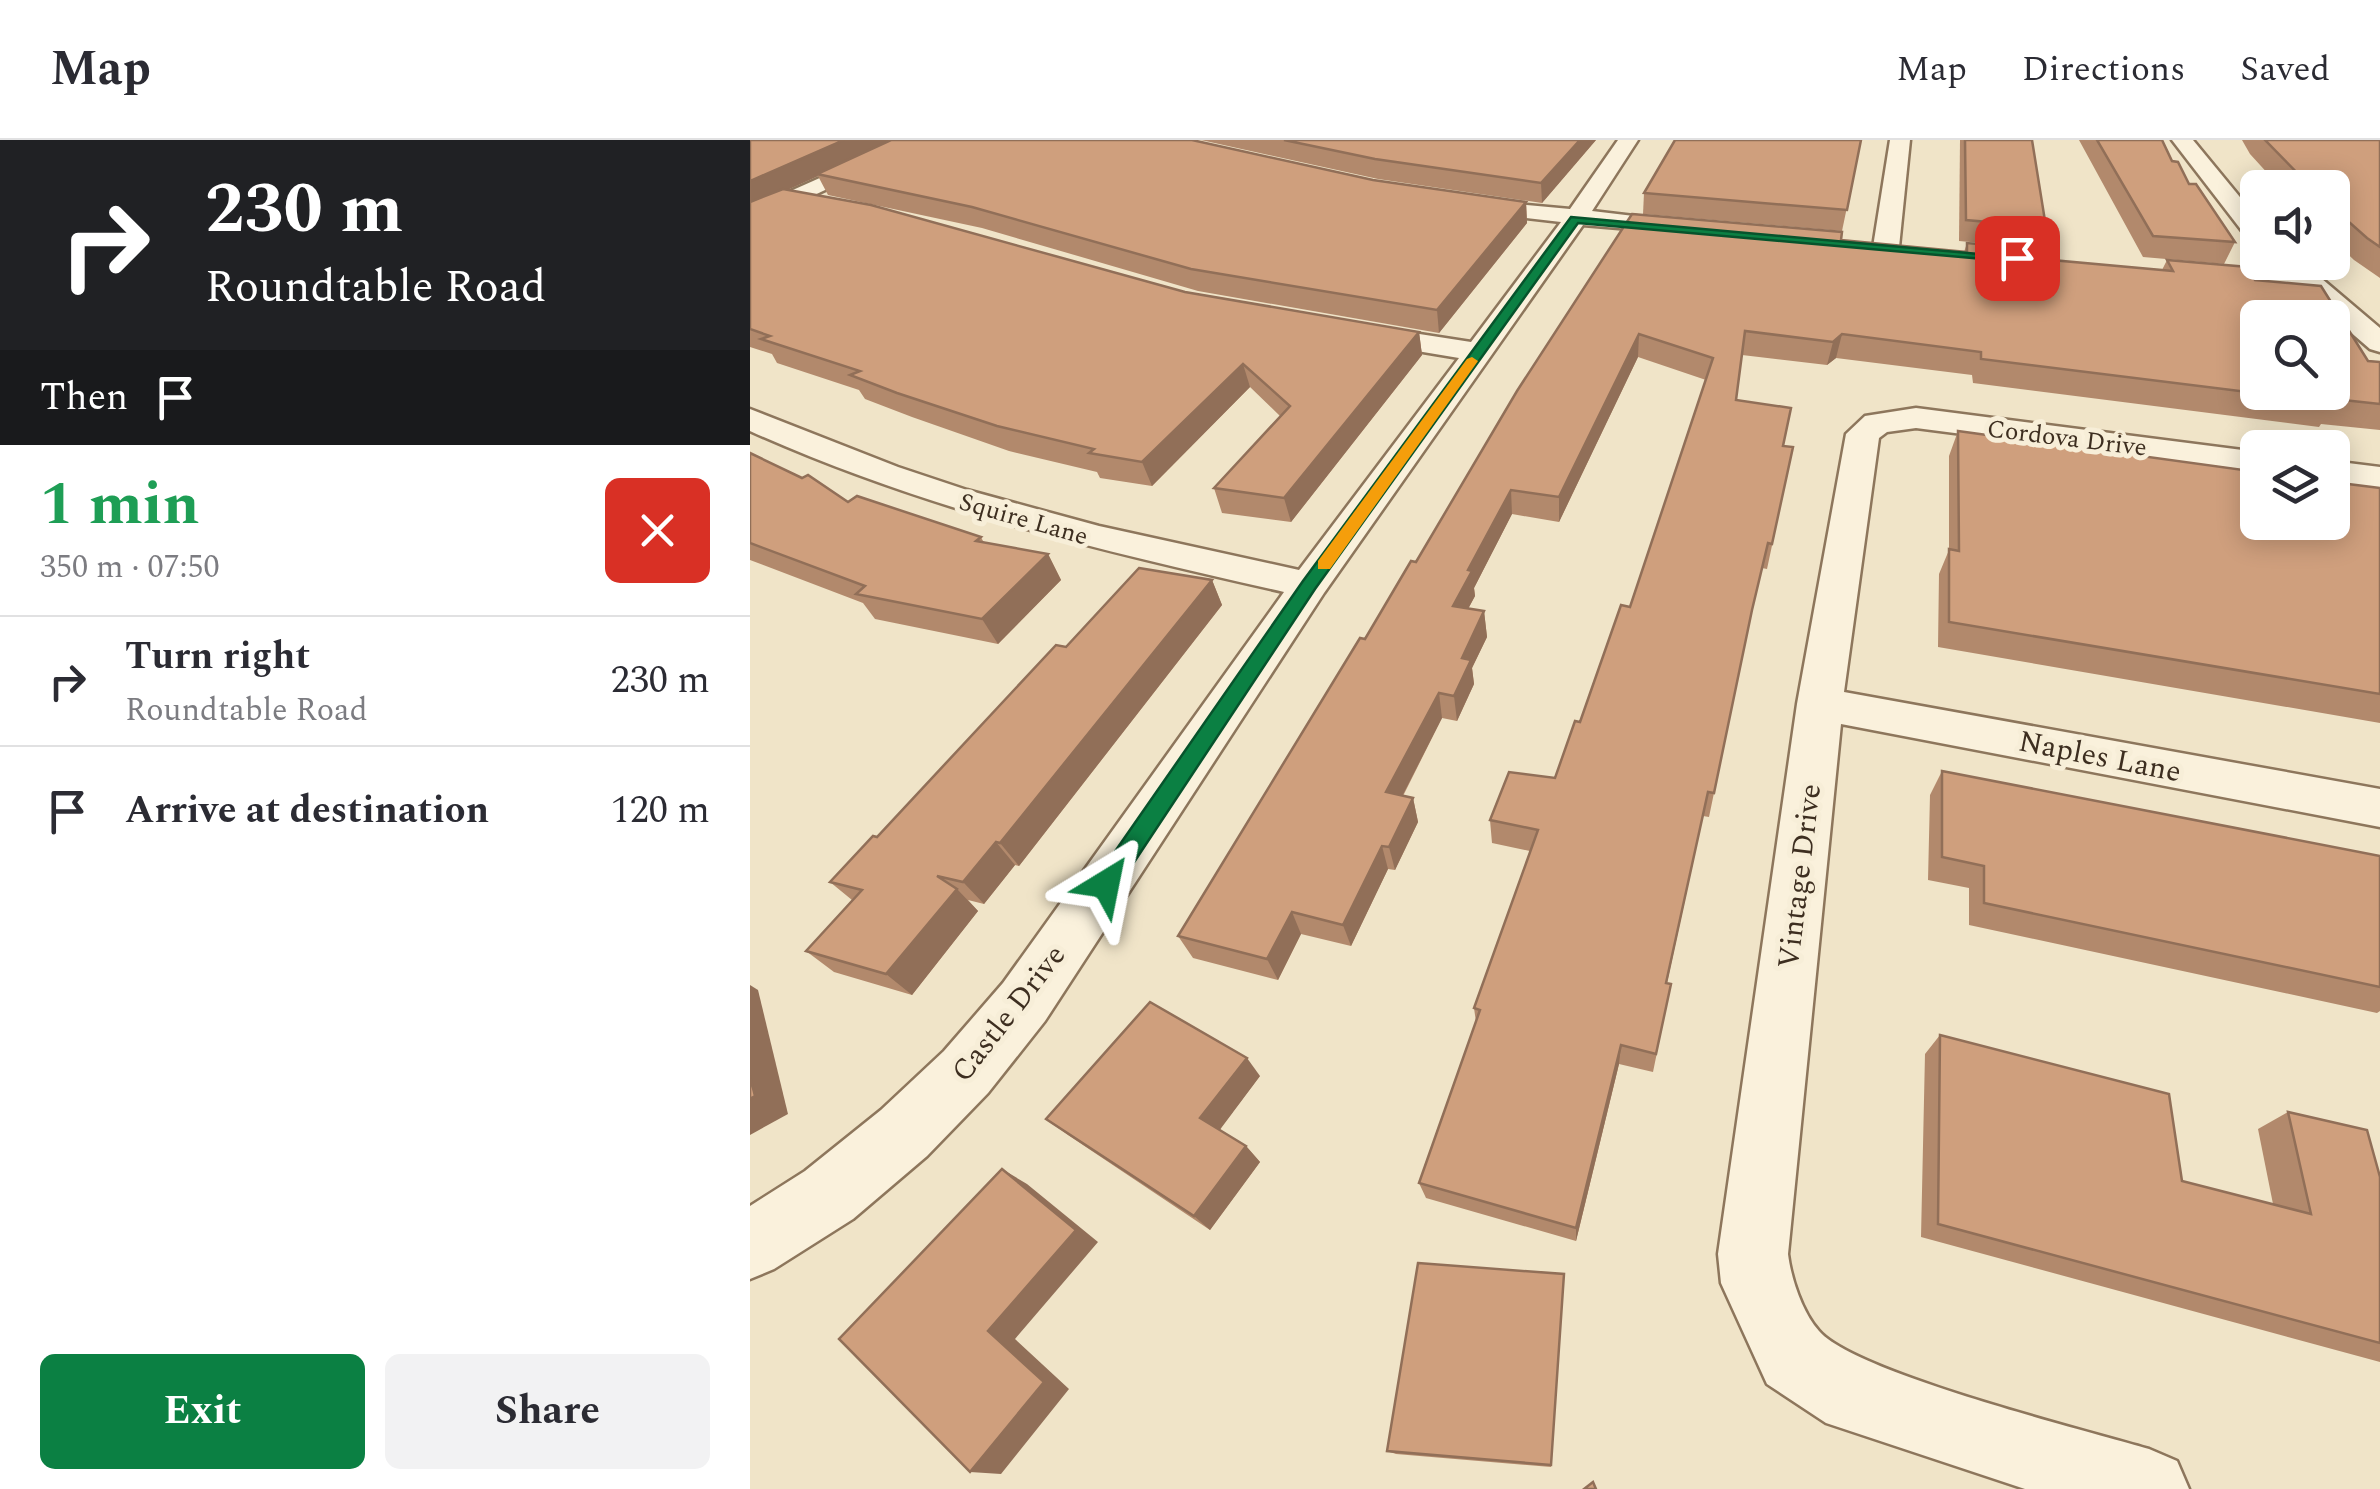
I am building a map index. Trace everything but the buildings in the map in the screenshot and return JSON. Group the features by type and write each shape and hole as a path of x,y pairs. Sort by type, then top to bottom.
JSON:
{"street":[{"path":"750,218 922,140"},
{"name":"Castle Drive","path":"750,1244 829,1195 904,1133 966,1072 1024,1002 1309,585 1628,140"},
{"path":"1900,140 1876,247 1918,250"},
{"path":"2182,140 2240,212"},
{"path":"792,199 831,205"},
{"path":"1428,199 1710,232"},
{"path":"2154,270 2309,283"},
{"path":"2306,280 2380,343"},
{"path":"1332,330 1478,352"},
{"name":"Cordova Drive","path":"1877,424 1916,418 2240,460"},
{"name":"Squire Lane","path":"750,419 874,472 954,499 1102,540 1309,585"},
{"name":"Vintage Drive","path":"1877,424 1868,428 1860,443 1820,704 1752,1254 1756,1283 1793,1358 1853,1396 2149,1489"},
{"path":"2350,474 2380,478"},
{"name":"Naples Lane","path":"1820,704 2380,808"}],"slow traffic":[{"path":"1324,565 1472,361"}],"route":[{"path":"1106,884 1309,585 1575,219 2017,258"}]}
